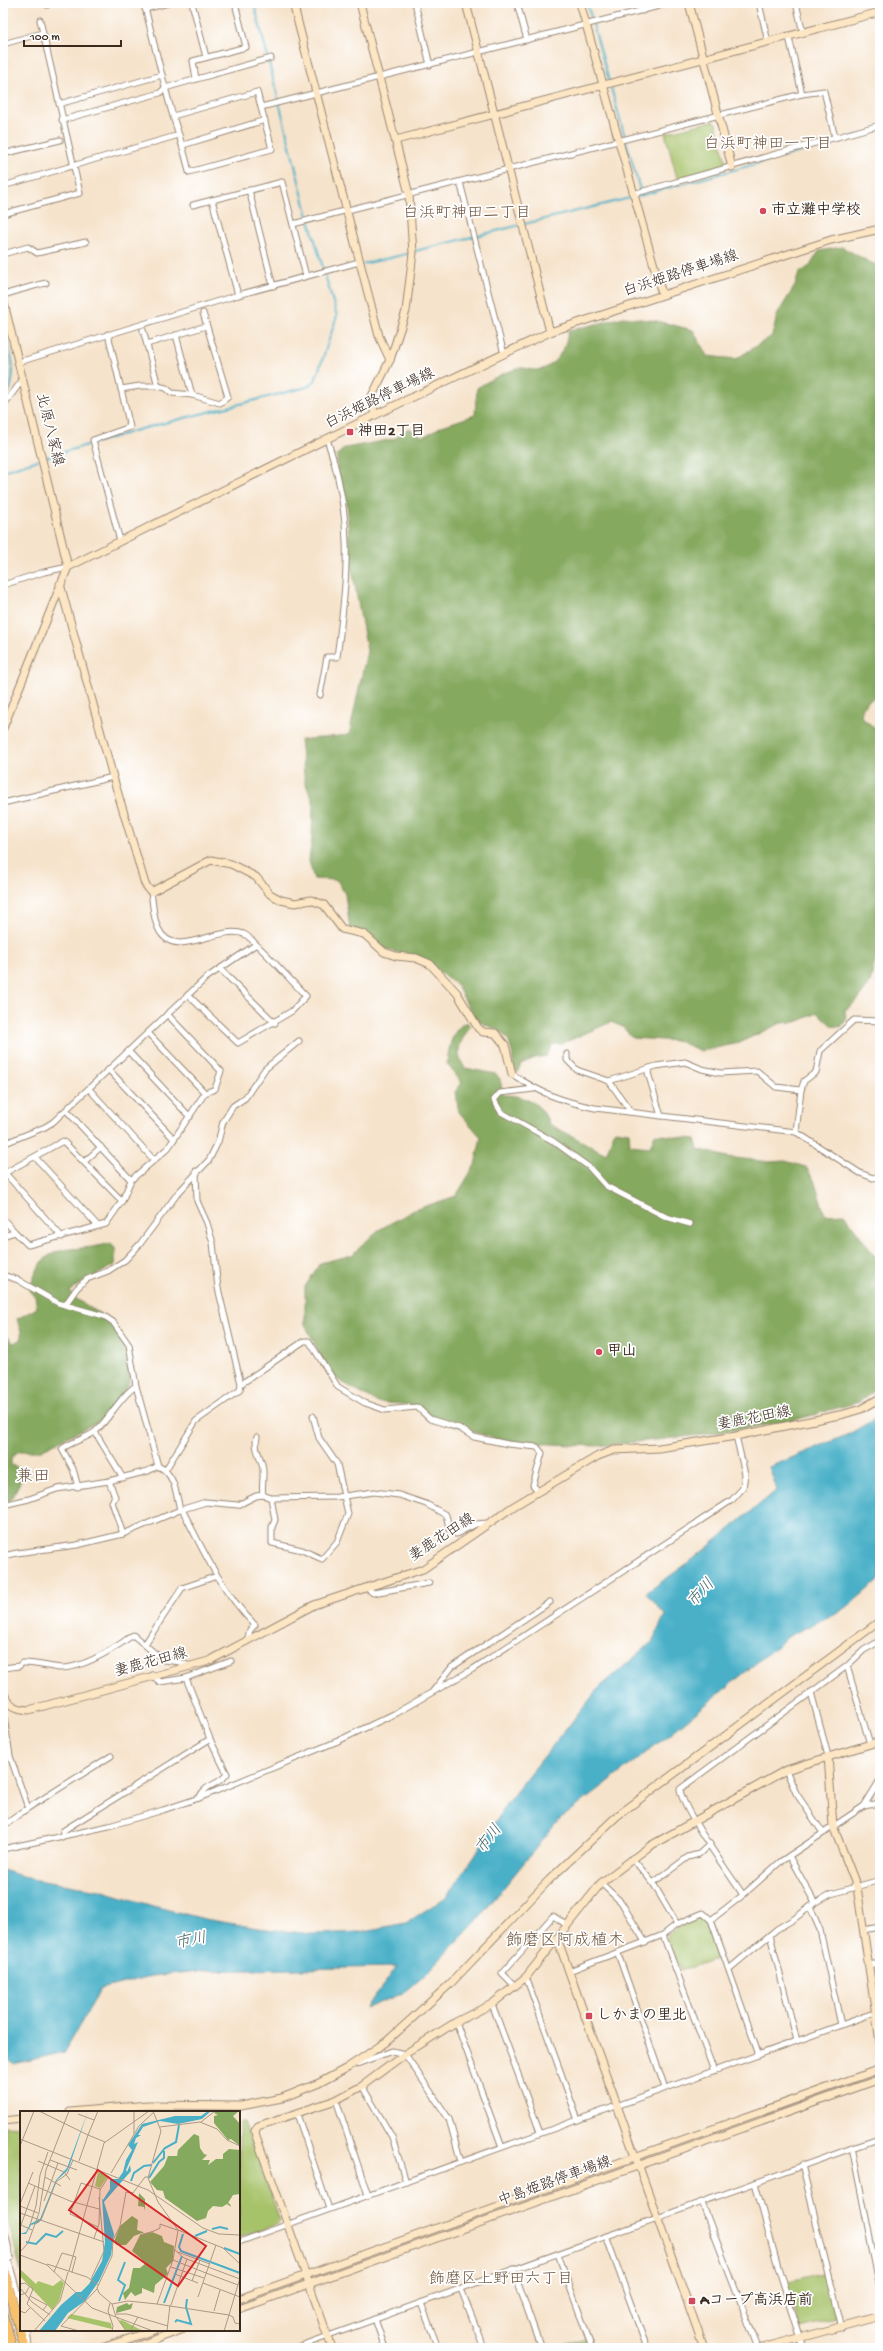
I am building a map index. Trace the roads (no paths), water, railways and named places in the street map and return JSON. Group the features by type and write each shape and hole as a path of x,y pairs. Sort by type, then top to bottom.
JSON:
{"highway":[{"path":"3,2268 20,2330"},
{"path":"3,2314 12,2348"},
{"path":"20,2331 25,2348"}],"street":[{"path":"144,3 165,88 173,116 183,145 189,172 272,149 257,92 173,116"},
{"path":"145,9 168,3"},
{"path":"192,3 206,57"},
{"path":"196,79 193,61 246,47 235,3"},
{"path":"294,3 359,262 379,336 390,360"},
{"path":"360,3 409,194 413,253 406,311 390,360 371,398 371,406 375,415"},
{"path":"415,3 430,66"},
{"path":"466,3 550,332"},
{"path":"518,3 527,40"},
{"path":"580,3 662,294"},
{"path":"640,3 642,11"},
{"path":"261,107 430,66 671,3"},
{"path":"690,3 732,167"},
{"path":"759,3 768,42"},
{"path":"796,3 803,33"},
{"path":"396,140 494,112 880,14"},
{"path":"3,214 80,193 40,20"},
{"path":"3,44 42,33"},
{"path":"789,37 802,94"},
{"path":"62,120 160,93 165,88 271,58"},
{"path":"59,104 162,75"},
{"path":"294,224 802,94 824,91 834,138"},
{"path":"183,145 265,120"},
{"path":"634,196 643,191 880,125"},
{"path":"3,186 180,135"},
{"path":"3,154 60,140"},
{"path":"192,205 282,182 294,224 306,276"},
{"path":"460,182 504,354"},
{"path":"249,190 273,286"},
{"path":"212,200 238,295"},
{"name":"白浜姫路停車場線","path":"68,567 375,415 550,332 662,294 831,240 880,229"},
{"path":"3,254 28,247 37,253 86,242"},
{"path":"18,362 238,295 359,262"},
{"path":"3,295 18,291 22,288 46,282"},
{"name":"北原八家線","path":"3,299 68,567"},
{"path":"122,389 140,386 158,386 166,388 172,393 192,395 220,403 228,397 203,314"},
{"path":"147,344 206,326"},
{"path":"143,330 158,386"},
{"path":"108,334 130,427 93,440 120,541"},
{"path":"176,335 192,395"},
{"path":"3,406 23,379"},
{"path":"320,695 327,657 337,657 346,586 347,535 338,470 327,439"},
{"path":"3,728 6,713 68,567"},
{"path":"3,585 68,567"},
{"path":"60,584 113,777 145,884 151,892 158,928 171,941 179,945 228,932 245,934 306,996 292,1011 275,1023 238,1043 188,994"},
{"path":"3,804 113,777"},
{"path":"151,892 211,860 231,864 256,877 270,894 281,900 294,903 311,900 324,905 342,929 364,934 384,952 396,956 416,958 430,964 457,993 478,1028 483,1032 495,1033 506,1045 512,1074 534,1089 562,1101 660,1116 796,1132 860,1173 873,1178 880,1176"},
{"path":"3,1144 45,1127 66,1111 206,978 255,944"},
{"path":"220,969 275,1023"},
{"path":"3,1218 28,1245 106,1224 122,1201 131,1180 154,1160 174,1139 205,1093 215,1089 221,1071 167,1014"},
{"path":"796,1132 801,1090 804,1081 816,1072 820,1051 854,1020 880,1021"},
{"path":"148,1033 205,1093"},
{"path":"65,1305 77,1288 87,1279 108,1271 125,1260 140,1244 196,1171 209,1160 218,1142 223,1122 232,1106 245,1098 265,1069 299,1041"},
{"path":"128,1052 190,1117"},
{"path":"567,1054 567,1060 577,1070 609,1081 631,1112"},
{"path":"609,1081 650,1068 685,1062 702,1069 720,1073 757,1071 776,1087 801,1090"},
{"path":"650,1068 648,1073 660,1116"},
{"path":"109,1070 174,1139"},
{"path":"89,1089 154,1160"},
{"path":"534,1089 500,1093 494,1100 501,1112 553,1141 589,1167 606,1186 666,1217 690,1224"},
{"path":"66,1111 131,1180"},
{"path":"62,1237 4,1174 63,1141 122,1201"},
{"path":"84,1162 101,1147"},
{"path":"35,1157 98,1226"},
{"path":"166,1469 196,1421 240,1390 240,1384 218,1288 213,1243 207,1223 197,1201 196,1171"},
{"path":"3,1236 15,1232"},
{"path":"3,1275 18,1280 47,1298 65,1305 104,1316 113,1322 129,1345 136,1386 158,1466"},
{"path":"240,1384 304,1341 309,1341 338,1387 365,1403 385,1410 417,1407 430,1420 459,1428 474,1437 508,1444 537,1447 542,1453 534,1485 538,1491"},
{"path":"78,1487 73,1469 62,1449 95,1432 114,1412 131,1389 136,1386"},
{"name":"妻鹿花田線","path":"3,1691 10,1705 18,1709 29,1710 152,1675 208,1661 314,1605 423,1569 488,1523 538,1491 598,1456 614,1450 659,1448 736,1436 844,1414 861,1409 880,1398"},
{"path":"271,1498 275,1520 272,1527 272,1543 302,1550 322,1559 337,1542 346,1524 348,1514 337,1464 320,1438 313,1416"},
{"path":"95,1432 123,1478"},
{"path":"3,1849 109,1826 199,1798 338,1741 396,1713 473,1669 732,1500 743,1488 745,1474 736,1436"},
{"path":"257,1437 255,1443 262,1464 263,1495"},
{"path":"3,1505 29,1499 57,1489 78,1487 123,1478 148,1471 158,1466 166,1469 175,1486 180,1510 183,1511 217,1576 244,1614 255,1625 250,1630 247,1641"},
{"path":"109,1481 115,1497 112,1502 123,1534"},
{"path":"3,1556 17,1552 77,1545 123,1534 180,1510 206,1502 238,1505 263,1495 271,1498 343,1496 374,1492 399,1495 426,1504 446,1515 450,1531 456,1534 476,1524 488,1523"},
{"path":"145,1644 182,1588 217,1576"},
{"path":"367,1588 373,1593 429,1583"},
{"path":"433,1692 452,1667 550,1602"},
{"path":"81,2111 148,2105 241,2106 282,2098 319,2083 347,2068 386,2042 450,1984 549,1880 617,1816 880,1621"},
{"path":"3,1668 19,1666 22,1663 35,1662 62,1668 74,1666 113,1650 133,1635 163,1660 180,1662 191,1666"},
{"path":"742,1895 694,1821 680,1797 680,1789 683,1785 847,1666 864,1650 880,1641"},
{"path":"208,1661 214,1668"},
{"path":"152,1675 160,1682 186,1678 231,1661"},
{"path":"847,1666 870,1744"},
{"path":"186,1678 210,1739 227,1774 223,1780 203,1789 199,1798"},
{"path":"811,1692 828,1756 833,1826 857,1887 868,1965 877,2012 880,2042"},
{"path":"3,1709 10,1756 28,1808"},
{"path":"62,1837 63,1831 68,1827 210,1739"},
{"path":"332,2348 255,2131 258,2126 336,2100 362,2086 404,2054 456,2022 492,2004 526,1977 601,1883 632,1858 694,1821 786,1770 880,1741"},
{"path":"3,1826 28,1808 110,1756"},
{"path":"786,1770 796,1793 823,1833"},
{"path":"864,1806 880,1780"},
{"path":"711,1920 789,1856 864,1806 880,1803"},
{"path":"653,1883 688,1857 699,1854 710,1844"},
{"path":"789,1856 815,1903"},
{"path":"632,1858 653,1883 677,1924"},
{"path":"729,1968 770,1935 815,1903 831,1894 880,1880"},
{"path":"601,1883 620,1902 645,1942"},
{"path":"810,1907 820,1930 841,2025"},
{"path":"569,1971 618,1954 663,1935 677,1924 703,1913 711,1920 759,2055"},
{"path":"515,1986 502,1973 519,1952 553,1916 567,1925"},
{"path":"863,1930 880,1927"},
{"path":"663,1935 714,2071"},
{"path":"770,1935 797,2041"},
{"path":"557,1938 659,2218 704,2348"},
{"path":"618,1954 665,2088"},
{"path":"868,1965 880,1963"},
{"path":"526,1977 578,2120"},
{"path":"492,2004 540,2133"},
{"path":"240,2242 877,2012"},
{"path":"456,2022 502,2147"},
{"path":"347,2068 392,2051 404,2054 449,2119 461,2162"},
{"name":"中島姫路停車場線","path":"240,2299 880,2069"},
{"name":"中島姫路停車場線","path":"240,2309 880,2079"},
{"path":"362,2086 392,2137 406,2182"},
{"path":"336,2100 368,2195"},
{"path":"297,2114 329,2209"},
{"path":"3,2121 20,2118"},
{"path":"296,2348 880,2138"},
{"path":"852,2147 880,2290"},
{"path":"802,2165 842,2328"},
{"path":"755,2183 778,2267 804,2348"},
{"path":"702,2203 758,2348"},
{"path":"3,2224 14,2270 15,2285"},
{"path":"606,2236 647,2348"},
{"path":"3,2241 20,2302"},
{"path":"558,2254 592,2348"},
{"path":"513,2269 541,2348"},
{"path":"461,2288 484,2348"},
{"path":"421,2303 438,2348"},
{"path":"762,2348 842,2328 880,2316"},
{"path":"375,2319 385,2348"},
{"path":"27,2331 29,2348"},
{"path":"102,2348 151,2331"},
{"path":"132,2348 178,2331"}],"water":[{"name":"市川","path":"880,1416 880,1579 846,1608 789,1636 670,1734 558,1821 474,1924 424,1976 405,1992 365,2009 397,1967 199,1971 151,1976 101,1989 64,2052 14,2064 3,2053 3,1870 31,1879 100,1890 153,1906 205,1919 258,1928 313,1934 359,1932 406,1923 446,1897 475,1855 506,1804 599,1688 652,1642 665,1615 646,1593 692,1560 777,1490 769,1467 849,1434"}],"waterway":[{"path":"47,457 141,429 307,387 315,381 337,316 307,213 254,3"},
{"path":"587,3 640,190"},
{"path":"415,251 642,195 880,130"},
{"path":"363,264 411,253"},
{"path":"331,272 358,265"},
{"path":"3,323 11,353 13,374 12,383 3,401"},
{"path":"3,471 38,460"}],"place":[{"name":"市立灘中学校","path":"763,211"},
{"name":"神田2丁目","path":"350,432"},
{"name":"甲山","path":"599,1352"},
{"name":"しかまの里北","path":"589,2016"},
{"name":"Aコープ高浜店前","path":"692,2301"}],"district":[{"name":"白浜町神田一丁目","path":"768,145"},
{"name":"白浜町神田二丁目","path":"467,214"},
{"name":"兼田","path":"33,1478"},
{"name":"飾磨区阿成植木","path":"565,1942"},
{"name":"飾磨区上野田六丁目","path":"501,2280"}]}
